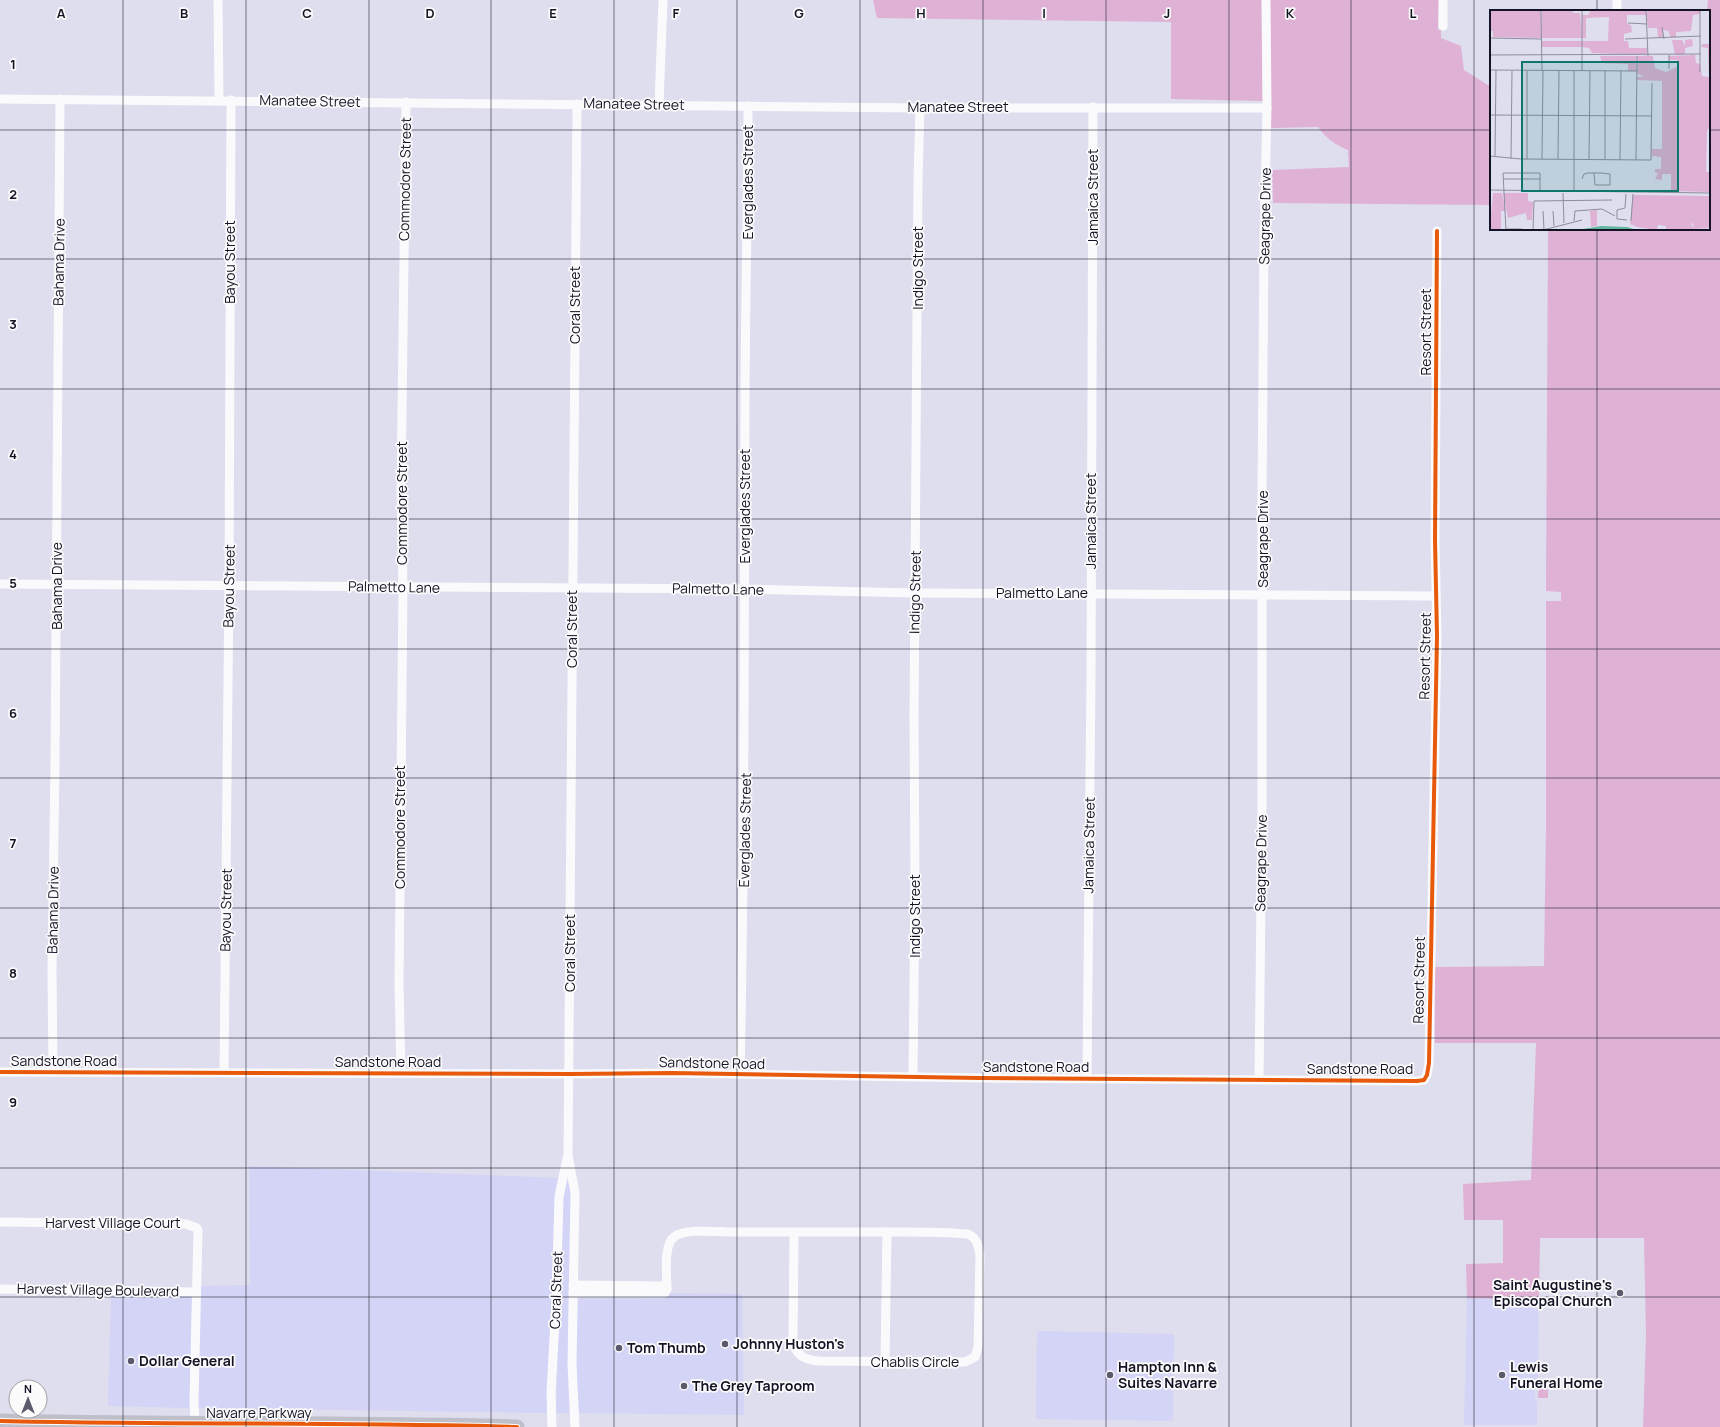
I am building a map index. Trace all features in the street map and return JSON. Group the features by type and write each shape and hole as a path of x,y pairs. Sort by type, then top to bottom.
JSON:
{"highway":[{"name":"Navarre Parkway","path":"0,1422 277,1426 416,1424 518,1427"}],"street":[{"path":"218,0 219,100"},
{"path":"659,104 663,0"},
{"name":"Seagrape Drive","path":"1259,1079 1264,239 1267,108 1266,0"},
{"path":"1443,0 1443,26"},
{"name":"Manatee Street","path":"0,99 659,104 920,108 1267,108"},
{"name":"Bahama Drive","path":"53,1072 52,971 57,584 60,99"},
{"name":"Bayou Street","path":"224,1072 229,586 231,100"},
{"name":"Commodore Street","path":"401,1073 399,976 403,587 401,490 406,102"},
{"name":"Coral Street","path":"552,1427 551,1392 559,1196 568,1155 570,1074 576,104"},
{"name":"Everglades Street","path":"740,1074 745,775 745,409 748,106"},
{"name":"Jamaica Street","path":"1087,1078 1093,107"},
{"name":"Indigo Street","path":"913,1076 915,886 915,593 918,181 920,108"},
{"name":"Resort Street","path":"1424,1080 1427,1075 1429,1063 1436,596 1437,231"},
{"name":"Palmetto Lane","path":"0,584 745,589 915,593 1436,596"},
{"name":"Sandstone Road","path":"0,1072 672,1073 1424,1080"},
{"name":"Coral Street","path":"568,1155 575,1193 572,1364 575,1427"},
{"name":"Harvest Village Court","path":"0,1222 190,1224 197,1228 194,1424"},
{"name":"Chablis Circle","path":"573,1289 664,1286 667,1289 667,1253 670,1241 678,1234 685,1232 794,1232 887,1232 968,1234 977,1243 980,1256 978,1347 975,1356 965,1362 814,1361 802,1357 795,1350 793,1341 794,1232"},
{"path":"885,1361 887,1232"},
{"name":"Harvest Village Boulevard","path":"0,1288 196,1292"}],"shaded area":[{"path":"873,0 1262,0 1263,101 1171,99 1171,22 877,18"},
{"path":"1270,0 1439,0 1438,30 1441,30 1441,38 1461,46 1464,70 1490,86 1490,205 1273,203 1272,170 1349,167 1348,150 1331,141 1318,127 1271,128"},
{"path":"1708,0 1720,0 1720,1427 1643,1427 1646,1335 1644,1238 1540,1238 1539,1300 1467,1298 1466,1264 1503,1263 1503,1220 1464,1220 1463,1184 1531,1180 1536,1043 1435,1043 1434,967 1544,966 1546,827 1546,601 1561,601 1561,592 1546,591 1548,230 1710,230 1710,10 1707,10"},
{"path":"249,1166 559,1178 555,1196 548,1413 198,1408 200,1286 250,1285"},
{"path":"567,1179 571,1194 570,1413 556,1413 563,1197"},
{"path":"671,1293 742,1294 744,1415 578,1413 576,1364 577,1298 665,1297"},
{"path":"111,1295 192,1297 190,1408 108,1406"},
{"path":"1467,1298 1539,1300 1538,1381 1535,1383 1537,1425 1464,1425"},
{"path":"1037,1331 1174,1334 1173,1421 1036,1419"},
{"path":"1539,1383 1548,1384 1548,1398 1538,1398"}],"cycle path":[{"path":"0,1072 672,1073 980,1078 1424,1080 1427,1075 1429,1063 1437,636 1435,540 1437,231"},
{"path":"0,1421 517,1427"}],"place":[{"name":"Saint Augustine's Episcopal Church","path":"1620,1293"},
{"name":"Johnny Huston's","path":"725,1344"},
{"name":"Tom Thumb","path":"619,1348"},
{"name":"Dollar General","path":"131,1361"},
{"name":"Hampton Inn & Suites Navarre","path":"1110,1375"},
{"name":"Lewis Funeral Home","path":"1502,1375"},
{"name":"The Grey Taproom","path":"684,1386"}]}
